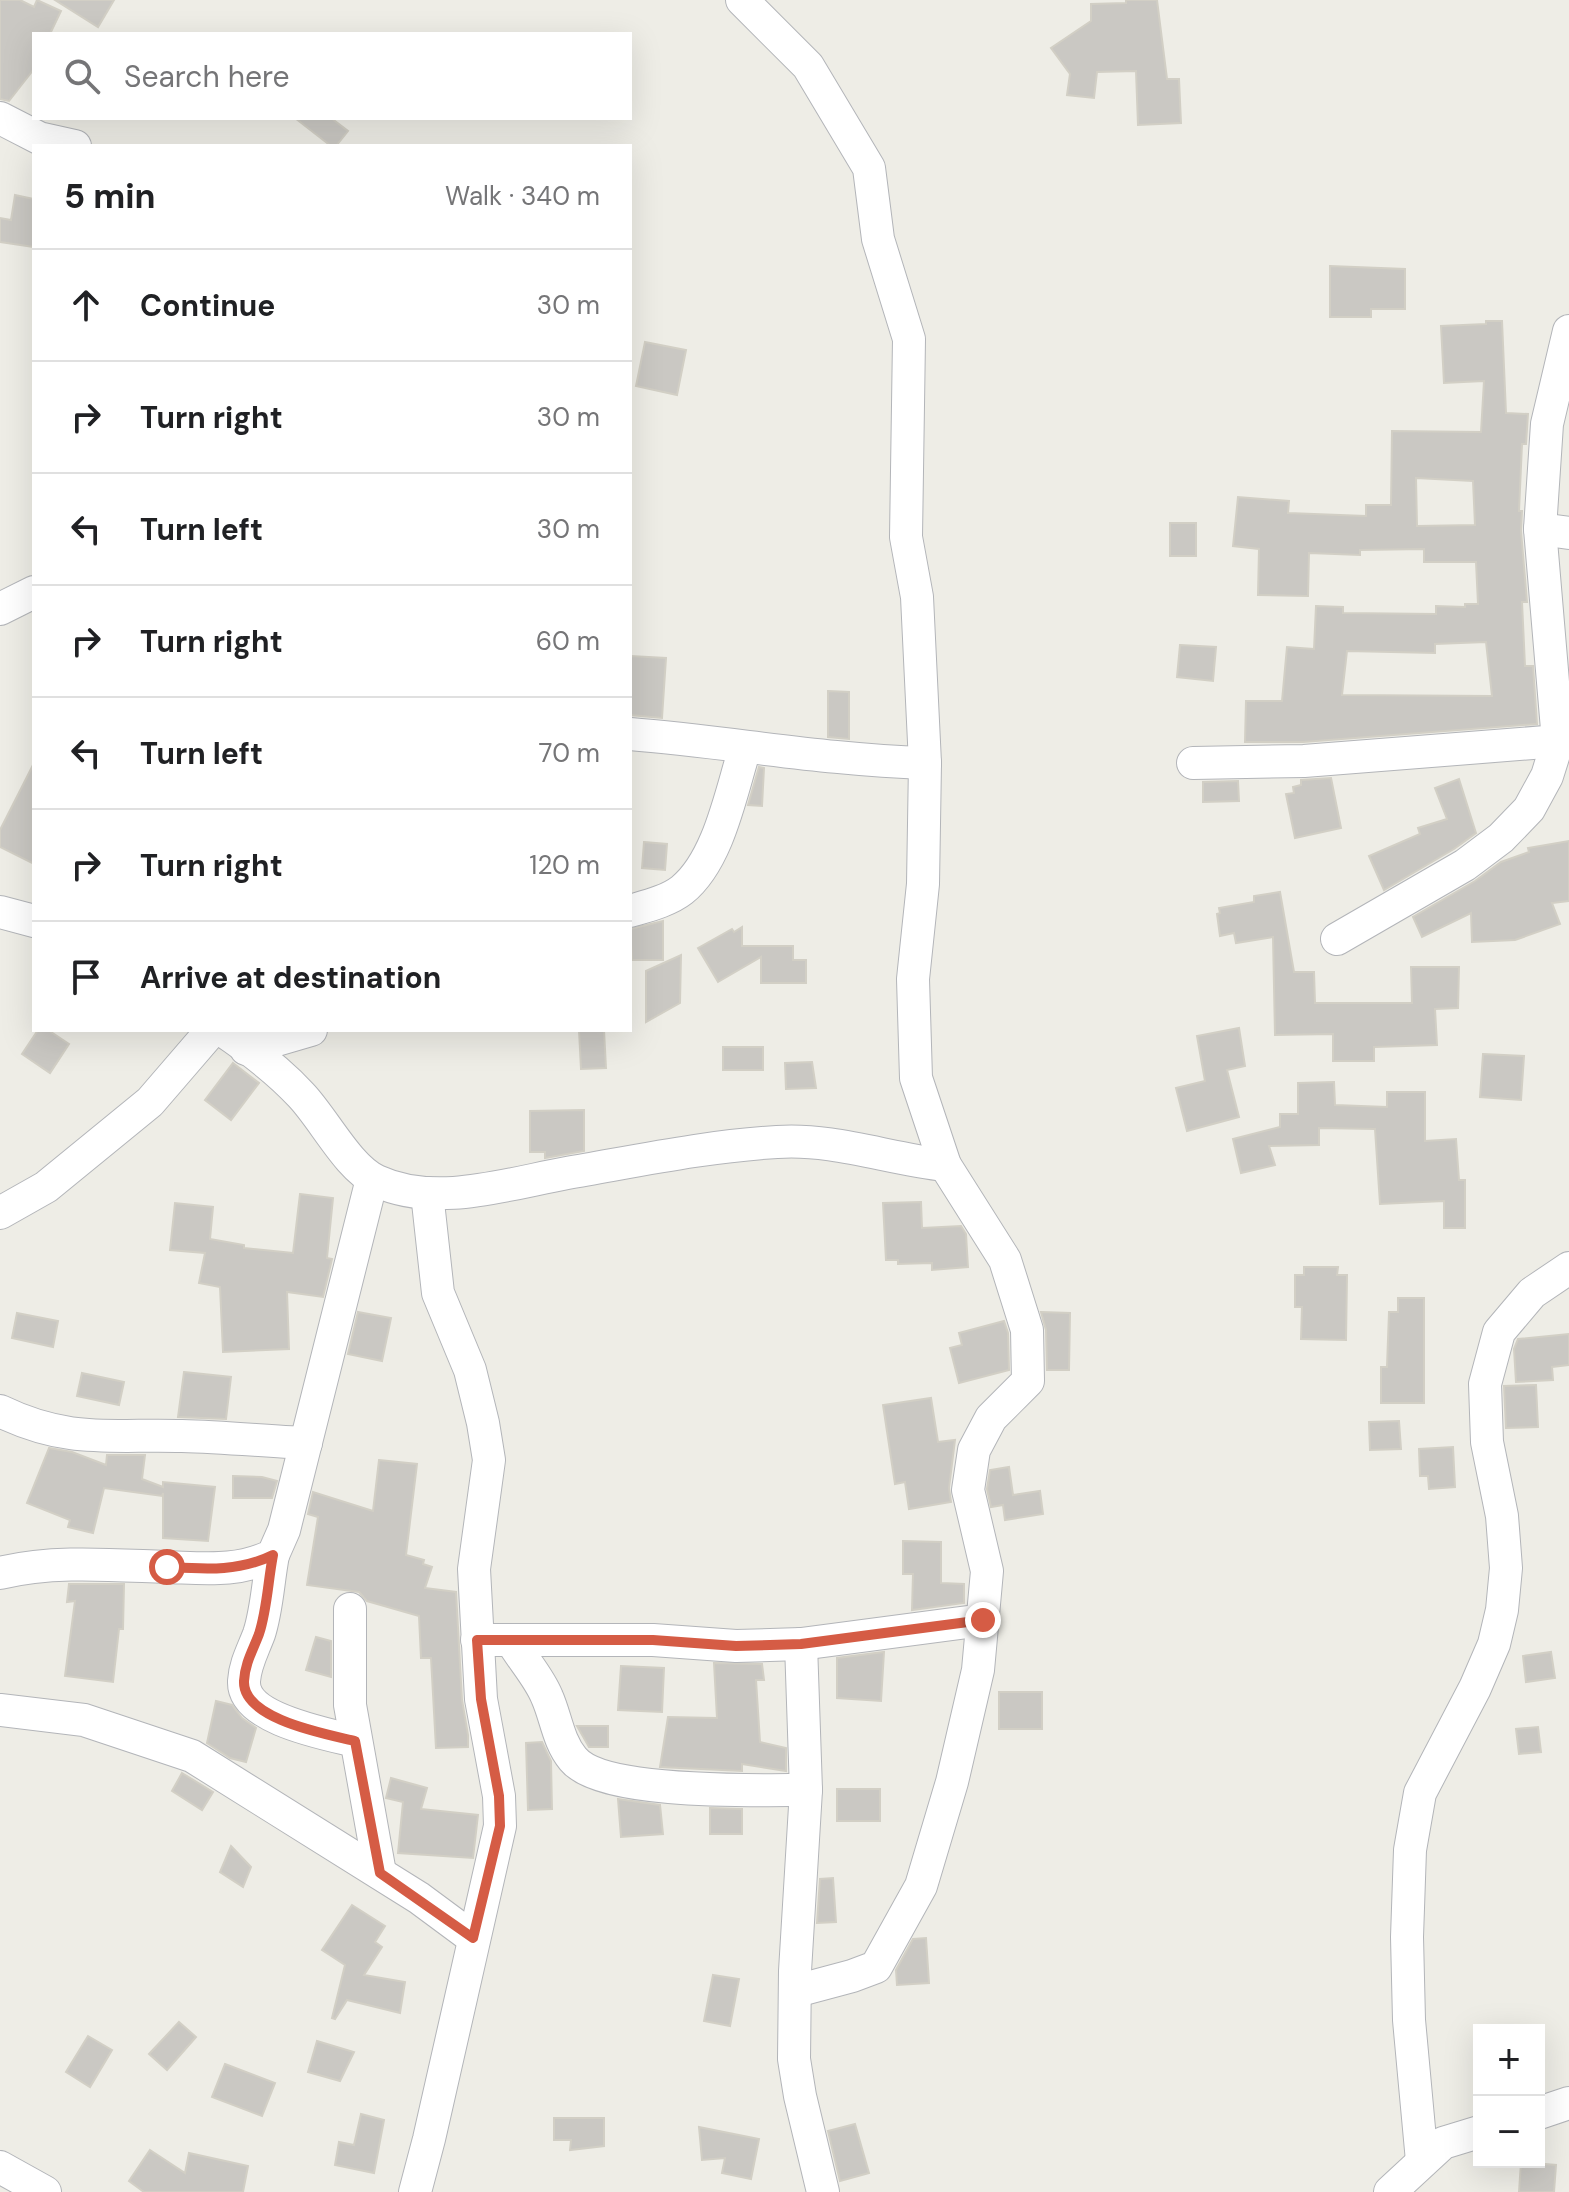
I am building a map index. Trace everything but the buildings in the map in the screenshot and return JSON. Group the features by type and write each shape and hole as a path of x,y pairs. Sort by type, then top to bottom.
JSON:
{"street":[{"path":"742,0 808,66 869,168 878,239 909,339 906,537 917,597 925,763 923,884 913,979 916,1078 945,1165 1005,1260 1027,1330 1028,1381 991,1418 974,1450 968,1490 987,1571 976,1682 952,1782 921,1886 876,1967 796,1991"},
{"path":"0,118 39,138 66,144"},
{"path":"1337,939 1465,865 1501,838 1529,809 1547,776 1558,741 1555,531 1547,424 1569,331"},
{"path":"0,609 32,593"},
{"path":"632,734 703,740 745,748 925,763"},
{"path":"1193,763 1304,761 1558,741"},
{"path":"632,910 681,891 697,874 716,838 745,748"},
{"path":"0,912 32,920"},
{"path":"2,1211 46,1187 229,1035 278,1032"},
{"path":"229,1035 295,1088 350,1159 372,1179 409,1193 455,1193 662,1157 779,1142 831,1144 906,1161 945,1165"},
{"path":"355,1741 311,1731 260,1709 251,1702 244,1682 248,1660 260,1632 273,1555 284,1530 372,1179"},
{"path":"415,2192 500,1826 499,1796 481,1699 474,1569 489,1460 470,1370 438,1293 427,1193"},
{"path":"1422,2161 1409,2020 1407,1937 1410,1850 1420,1793 1475,1688 1494,1644 1502,1610 1506,1568 1502,1516 1487,1442 1485,1384 1499,1332 1532,1293 1569,1268"},
{"path":"0,1411 44,1430 92,1438 181,1436 306,1443"},
{"path":"0,1573 20,1568 74,1565 220,1569 254,1565 273,1555"},
{"path":"350,1609 348,1676 355,1741 380,1873"},
{"path":"477,1640 653,1640 736,1646 801,1644 983,1620"},
{"path":"511,1640 546,1695 559,1734 573,1760 587,1769 614,1779 647,1785 723,1790 806,1790"},
{"path":"801,1644 806,1790 795,1971 794,2059 800,2096 831,2189"},
{"path":"0,1710 84,1720 192,1756 380,1873 473,1938"},
{"path":"1545,2111 1569,2103"},
{"path":"1390,2192 1443,2143 1473,2134"},
{"path":"0,2167 45,2192"}],"route":[{"path":"167,1567 220,1569 254,1565 273,1555 260,1632 248,1660 244,1682 251,1702 311,1731 355,1741 380,1873 473,1938 500,1826 499,1796 481,1699 477,1640 653,1640 736,1646 801,1644 983,1620"}]}
